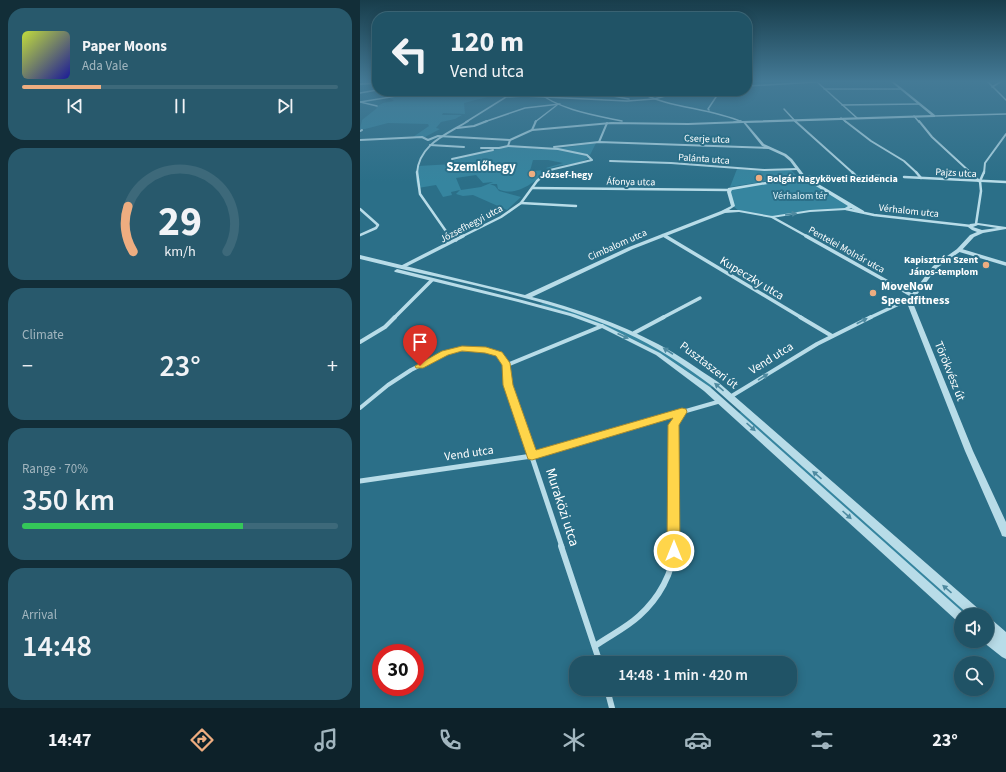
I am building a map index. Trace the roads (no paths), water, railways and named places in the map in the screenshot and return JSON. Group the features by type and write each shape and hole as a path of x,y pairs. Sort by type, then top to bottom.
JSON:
{"street":[{"path":"456,240 450,237 420,194 416,180 420,155 430,145 479,114"},
{"path":"456,128 470,126 507,114"},
{"path":"532,130 536,121 545,114"},
{"path":"592,114 632,123"},
{"path":"722,114 743,122 763,145 785,155 791,160 804,177 862,212"},
{"path":"788,114 855,175"},
{"path":"852,114 857,118"},
{"path":"360,140 422,137 426,140 438,136 444,136 510,140 532,130 607,123 688,124 1005,114"},
{"path":"914,116 942,147 980,181"},
{"path":"841,118 870,140 898,155 910,164 921,178"},
{"path":"599,142 607,123"},
{"path":"461,125 470,126"},
{"path":"972,236 981,191 980,181 984,173 985,163 1006,134"},
{"path":"508,146 510,140"},
{"name":"Cserje utca","path":"547,148 599,142 770,148"},
{"path":"430,145 464,147"},
{"name":"Józsefhegyi utca","path":"402,267 502,217 521,203 540,178 550,170 592,160 590,157 581,153 547,148 508,146 499,148"},
{"path":"481,148 499,148"},
{"path":"452,159 499,148"},
{"name":"Palánta utca","path":"610,161 671,163 764,170 797,169"},
{"path":"852,206 846,209 810,211 772,217 739,211 732,206 729,190 804,177 855,175 880,176"},
{"name":"Pajzs utca","path":"904,177 1006,182"},
{"name":"Áfonya utca","path":"532,188 729,190"},
{"path":"521,203 576,206"},
{"name":"Cimbalom utca","path":"520,301 527,296 631,248 723,212 732,206"},
{"path":"360,209 378,225 376,228 360,235"},
{"name":"Vérhalom utca","path":"846,209 874,215 973,226"},
{"name":"Cimbalom utca","path":"723,212 739,211"},
{"name":"Pentelei Molnár utca","path":"772,217 913,296"},
{"path":"973,226 985,229 1006,228"},
{"path":"910,303 913,296 935,267 959,250 972,236 985,229"},
{"name":"Kupeczky utca","path":"663,235 832,336"},
{"path":"959,250 1006,264"},
{"name":"Pusztaszeri út","path":"360,257 527,296 579,312 634,333 662,347 700,373 726,399 954,611"},
{"name":"Pusztaszeri út","path":"360,262 572,315 602,326 658,354 726,399 969,608"},
{"path":"395,270 402,267"},
{"path":"360,342 385,327 432,280 439,276"},
{"path":"634,333 700,298"},
{"name":"Vend utca","path":"360,481 532,456 726,399 832,336 893,306 901,303 910,303"},
{"name":"Törökvész út","path":"910,303 969,451 1006,532"},
{"path":"360,408 388,385 411,370 445,353 462,348 486,350 499,354 507,365 602,326"},
{"name":"Muraközi utca","path":"507,365 508,385 598,656"},
{"path":"595,646 638,617 656,598 669,573 674,551 674,425 682,412"},
{"path":"994,631 1006,640"},
{"path":"994,631 1006,653"},
{"path":"609,696 612,708"}],"place":[{"name":"József-hegy","path":"532,174"},
{"name":"Bolgár Nagyköveti Rezidencia","path":"759,178"},
{"name":"Kapisztrán Szent János-templom","path":"986,265"},
{"name":"MoveNow Speedfitness","path":"873,293"}],"district":[{"name":"Szemlőhegy","path":"481,166"}],"park label":[{"name":"Vérhalom tér","path":"800,195"}]}
